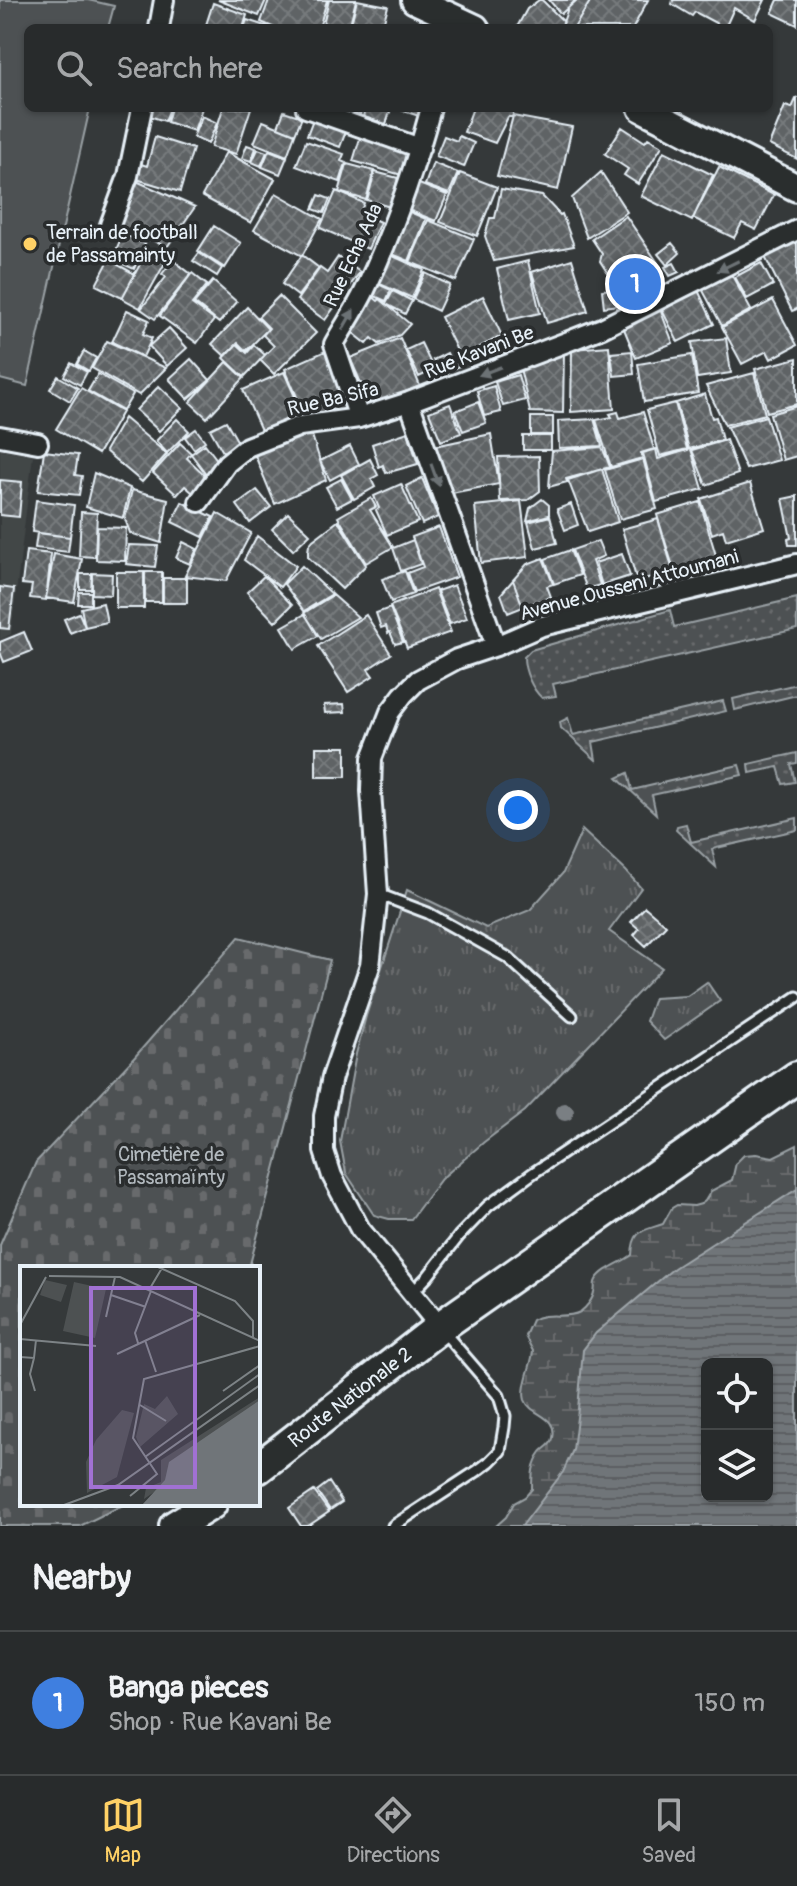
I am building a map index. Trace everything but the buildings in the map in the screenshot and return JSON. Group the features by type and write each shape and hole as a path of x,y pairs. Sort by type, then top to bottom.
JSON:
{"main road":[{"path":"415,0 455,18"},
{"path":"650,112 797,188"},
{"name":"Route Nationale 2","path":"260,1466 440,1327 797,1077"},
{"path":"175,1526 208,1506"}],"street":[{"path":"160,24 164,0"},
{"path":"110,225 128,176 141,112"},
{"path":"317,112 420,148"},
{"name":"Rue Echa Ada","path":"359,418 334,344 365,292 396,218 430,112"},
{"name":"Rue Kavani Be","path":"496,646 409,402 602,328 797,230"},
{"name":"Rue Ba Sifa","path":"199,502 227,463 247,447 300,426 359,418 409,402"},
{"path":"0,436 38,443"},
{"name":"Avenue Ousseni Attoumani","path":"440,1327 360,1229 332,1176 324,1151 324,1116 332,1077 370,966 378,894 371,791 372,758 390,712 418,680 457,659 542,626 797,564"}],"lane":[{"path":"378,894 428,913 507,957 572,1016"},
{"path":"412,1293 488,1206 797,997"},
{"path":"393,1526 489,1462 500,1451 503,1439 505,1416 499,1396 440,1327"}],"shaded area":[{"path":"0,449 33,455 11,634 0,640"},
{"path":"797,1189 797,1526 522,1526 563,1472 573,1450 583,1350 596,1333 674,1268"}],"green space":[{"name":"Terrain de football de Passamainty","path":"0,0 88,0 114,6 109,24 24,24 24,112 89,112 27,386 0,379"},
{"path":"797,598 797,629 553,684 556,696 542,698 525,668 524,657 531,650 670,610 674,627"},
{"path":"797,684 797,695 735,710 733,699"},
{"path":"723,701 726,711 593,742 596,760 561,728 560,722 568,718 573,735"},
{"path":"797,753 797,763 791,764 795,782 783,784 778,767 750,773 749,764"},
{"path":"739,765 742,775 652,795 656,814 617,778 628,773 632,790"},
{"path":"797,818 797,830 712,849 716,867 676,830 677,826 686,824 691,842"},
{"path":"582,830 641,888 609,931 662,968 525,1111 441,1179 411,1219 374,1215 346,1173 340,1141 366,1016 407,890 486,928 530,910 563,873"},
{"name":"Cimetière de Passamaïnty","path":"239,937 330,960 250,1266 20,1266 20,1506 121,1506 80,1526 0,1526 0,1245 36,1162 133,1059"},
{"path":"707,982 720,1001 664,1040 646,1021 654,998 687,996"},
{"path":"797,1145 797,1515 739,1526 496,1526 514,1503 532,1489 536,1461 553,1438 552,1425 525,1400 524,1389 533,1351 525,1336 532,1320 580,1312 592,1298 599,1276 632,1255 634,1240 640,1232 663,1224 677,1205 701,1204 711,1191 732,1180 736,1163 744,1155 773,1157"}],"place":[{"name":"Terrain de football de Passamainty","path":"30,244"},
{"name":"Banga pieces","path":"635,284"}]}
